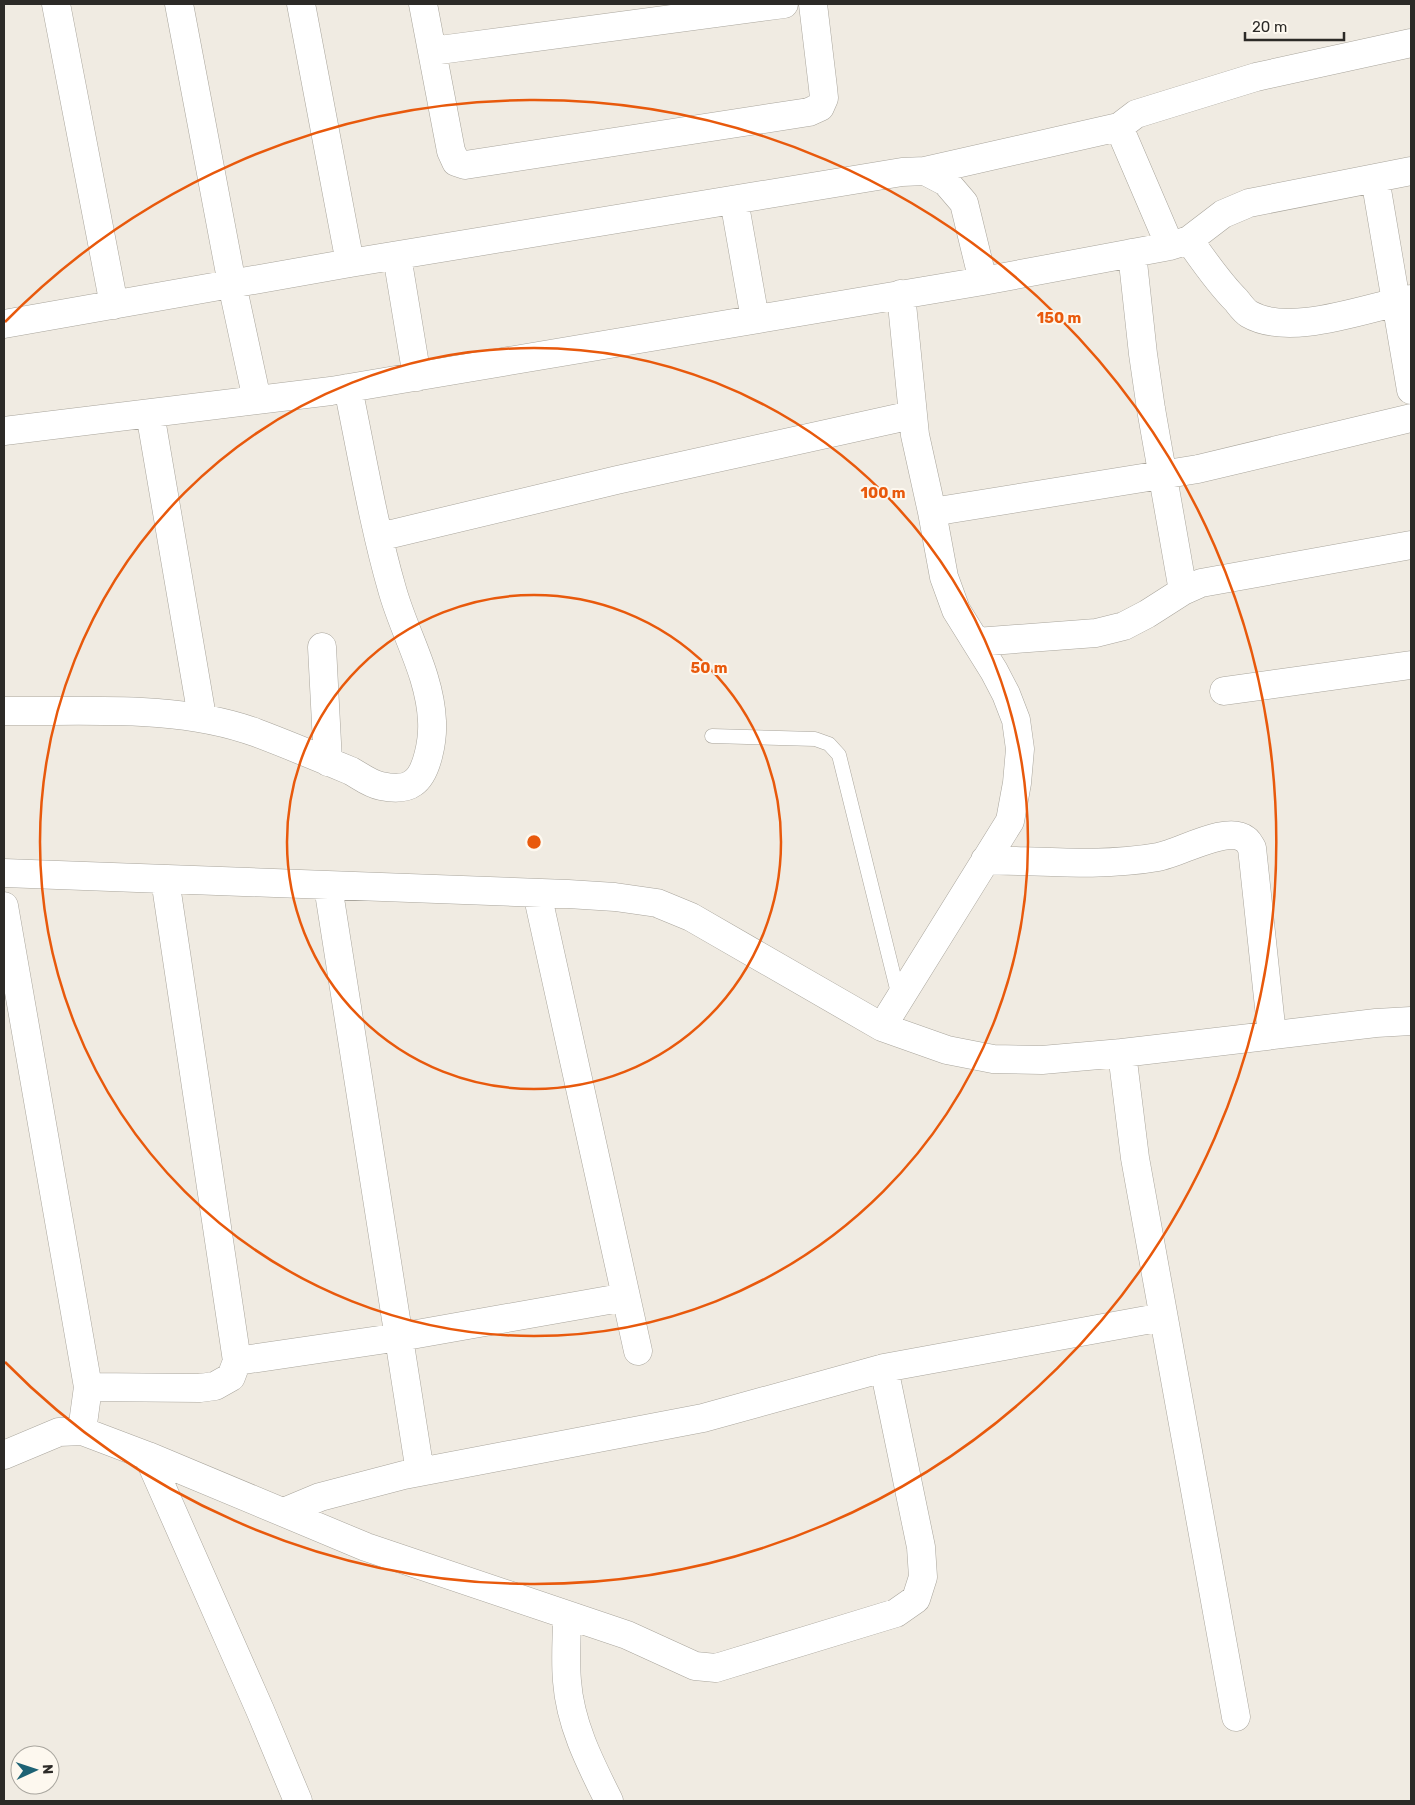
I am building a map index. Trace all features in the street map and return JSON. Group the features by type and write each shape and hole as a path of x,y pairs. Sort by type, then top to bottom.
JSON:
{"street":[{"path":"56,4 114,305"},
{"path":"179,4 232,284 257,400"},
{"path":"301,4 350,263"},
{"path":"423,4 451,151 456,162 465,165 809,112 820,107 824,98 813,4"},
{"path":"432,51 784,4"},
{"path":"4,324 350,263 902,172 925,171 1119,127 1136,114 1256,77 1411,43"},
{"path":"1119,127 1179,243 1249,314 1271,321 1296,323 1325,320 1404,300"},
{"path":"925,171 946,182 964,203 982,281"},
{"path":"4,431 348,388 982,281 1179,243 1223,214 1249,203 1411,171"},
{"path":"1375,178 1404,300 1411,390"},
{"path":"734,200 755,319"},
{"path":"1132,253 1143,354 1183,590"},
{"path":"397,256 417,377"},
{"path":"882,1027 1010,821 1017,783 1020,750 1016,720 1006,694 956,610 944,577 912,415 901,294"},
{"path":"4,711 158,712 202,717 237,725 286,743 379,786 397,788 412,784 423,774 429,753 433,722 429,696 421,665 401,618 392,590 348,388"},
{"path":"150,413 202,717"},
{"path":"379,537 617,480 912,415"},
{"path":"932,512 1198,469 1411,418"},
{"path":"976,642 1096,633 1124,626 1147,614 1183,590 1201,583 1411,545"},
{"path":"322,647 328,762"},
{"path":"1224,692 1411,665"},
{"path":"985,860 1124,860 1158,856 1184,849 1218,836 1232,834 1246,839 1252,848 1272,1035"},
{"path":"4,873 538,893 615,897 657,903 691,917 882,1027 947,1050 993,1059 1042,1060 1122,1053 1376,1022 1411,1021"},
{"path":"88,1386 200,1388 215,1386 231,1378 236,1361 165,879"},
{"path":"328,886 420,1472"},
{"path":"538,893 638,1351"},
{"path":"4,906 88,1386 82,1431"},
{"path":"1122,1053 1135,1158 1236,1718"},
{"path":"236,1361 400,1337 626,1297"},
{"path":"284,1512 320,1497 420,1472 703,1418 884,1368 1163,1318"},
{"path":"4,1455 60,1432 82,1431 148,1456 366,1547 627,1635 695,1666 716,1668 896,1612 916,1599 923,1577 921,1547 884,1368"},
{"path":"148,1456 298,1801"},
{"path":"567,1615 567,1681 575,1722 586,1755 609,1801"}],"lane":[{"path":"712,736 815,739 829,744 839,755 900,999"}]}
